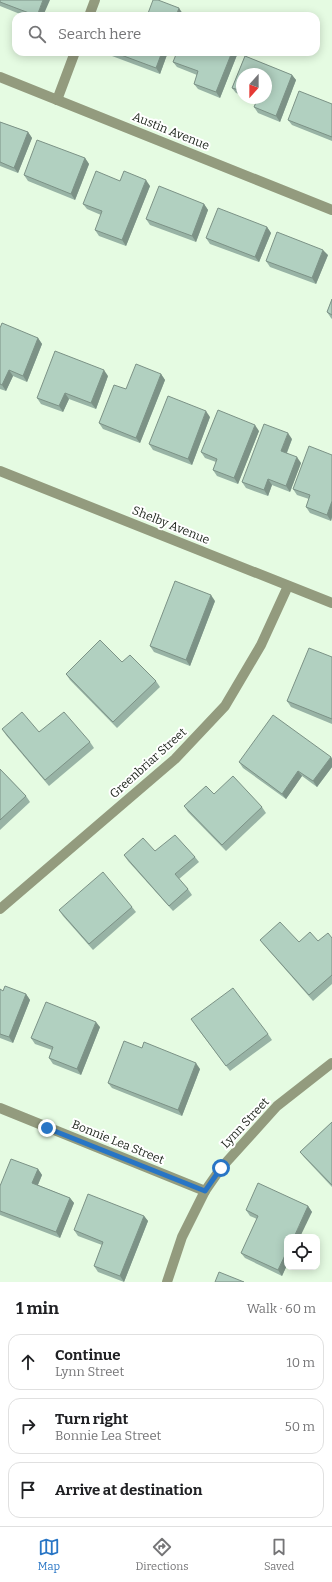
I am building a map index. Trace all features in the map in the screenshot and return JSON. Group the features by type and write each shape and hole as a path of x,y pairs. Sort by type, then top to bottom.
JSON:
{"street":[{"path":"90,12 95,0"},
{"path":"57,100 74,56"},
{"name":"Austin Avenue","path":"0,77 332,210"},
{"name":"Shelby Avenue","path":"0,471 332,603"},
{"name":"Greenbriar Street","path":"0,909 175,759 225,706 261,645 288,586"},
{"name":"Lynn Street","path":"167,1282 182,1237 205,1191 221,1168 277,1106 332,1063"},
{"name":"Bonnie Lea Street","path":"0,1108 205,1191"}],"building":[{"path":"0,0 43,0 38,12 26,12 0,2"},
{"path":"153,0 158,0 179,8 178,12 148,12"},
{"path":"124,56 160,56 156,68"},
{"path":"175,56 230,56 216,92 194,84 198,71 173,62"},
{"path":"245,56 292,75 276,116 254,107 255,104 272,104 272,68 240,68"},
{"path":"236,78 236,89 232,88"},
{"path":"299,91 332,104 332,137 288,120"},
{"path":"0,122 28,132 14,168 0,162"},
{"path":"37,140 85,158 71,194 24,175"},
{"path":"96,171 120,181 124,171 146,180 122,240 95,230 102,211 83,204"},
{"path":"159,186 204,204 192,236 146,219"},
{"path":"218,208 267,227 255,257 206,238"},
{"path":"277,232 323,250 312,278 266,261"},
{"path":"332,299 332,315 327,312"},
{"path":"2,323 38,338 23,376 9,370 2,385 0,384 0,328"},
{"path":"55,351 104,370 91,403 65,393 59,406 37,398"},
{"path":"136,364 161,374 136,438 99,423 114,385 126,389"},
{"path":"168,396 206,411 188,459 149,444"},
{"path":"218,410 255,425 234,478 213,470 217,459 201,452"},
{"path":"264,424 288,433 281,451 297,457 286,486 268,479 264,490 242,482"},
{"path":"309,446 332,455 332,501 327,515 306,507 310,495 293,489"},
{"path":"175,581 211,595 186,660 150,646"},
{"path":"100,640 122,662 130,655 156,681 113,722 66,674"},
{"path":"309,648 332,657 332,719 287,701"},
{"path":"22,712 39,732 64,712 90,742 45,780 2,729"},
{"path":"273,715 331,757 313,781 298,771 282,794 239,762"},
{"path":"0,769 26,796 0,820"},
{"path":"233,776 262,807 222,845 184,806 206,786 214,794"},
{"path":"175,835 195,857 175,874 188,889 169,906 124,855 143,838 155,851"},
{"path":"103,872 132,907 89,944 59,910"},
{"path":"280,922 299,942 310,932 318,941 328,933 332,938 332,975 309,995 260,940"},
{"path":"5,986 26,994 9,1037 0,1034 0,989 3,991"},
{"path":"233,988 268,1034 226,1066 191,1019"},
{"path":"46,1002 96,1022 77,1069 49,1058 53,1047 31,1038"},
{"path":"124,1041 142,1048 144,1042 196,1063 178,1110 108,1083"},
{"path":"332,1122 332,1185 300,1152"},
{"path":"11,1159 38,1169 32,1183 70,1198 56,1232 0,1211 0,1186"},
{"path":"258,1183 308,1206 295,1234 284,1234 284,1257 278,1270 241,1253 258,1216 246,1210"},
{"path":"88,1194 144,1216 120,1276 94,1266 103,1242 74,1230"},
{"path":"219,1272 244,1282 215,1282"}],"route":[{"path":"47,1128 205,1191 221,1168"}]}
